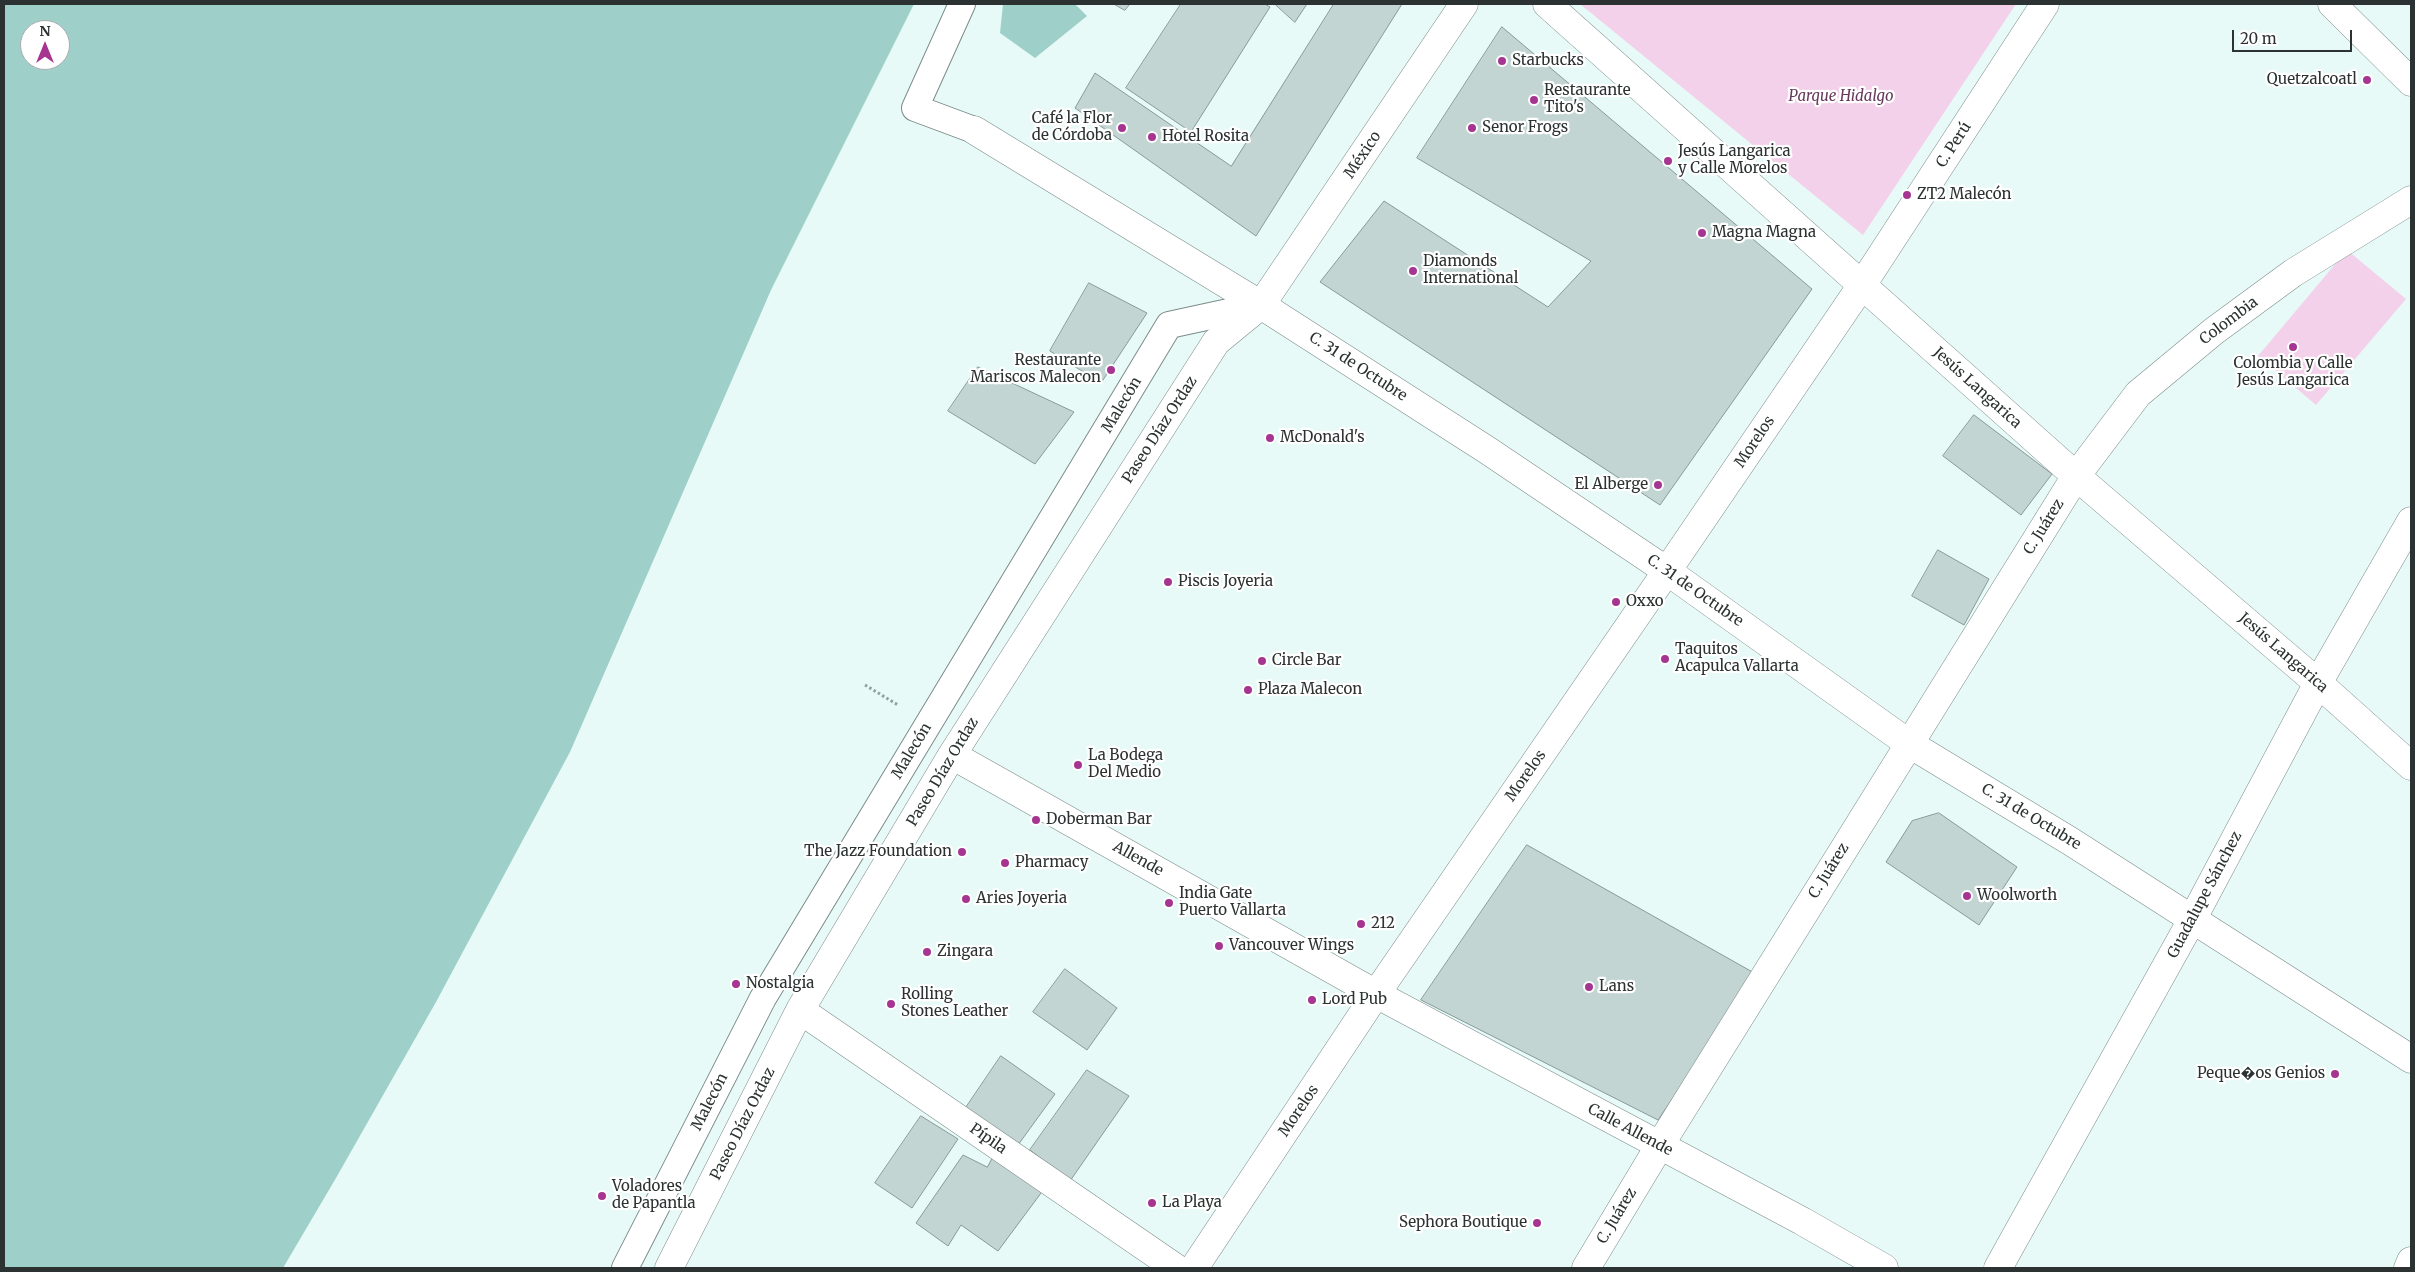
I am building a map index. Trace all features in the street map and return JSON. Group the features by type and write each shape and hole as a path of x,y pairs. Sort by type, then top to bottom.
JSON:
{"street":[{"path":"962,4 915,108 974,130"},
{"name":"México","path":"1261,305 1464,4"},
{"name":"Jesús Langarica","path":"1547,4 2076,476 2411,766"},
{"name":"C. Perú","path":"1862,285 2045,4"},
{"path":"2332,4 2411,82"},
{"name":"C. 31 de Octubre","path":"974,130 1261,305 1487,450 1667,571 1908,743 2193,918 2411,1059"},
{"name":"Colombia","path":"2076,476 2138,394 2214,331 2293,273 2411,200"},
{"name":"Morelos","path":"1194,1268 1376,994 1862,285"},
{"name":"Paseo Díaz Ordaz","path":"670,1268 800,1010 952,755 1216,342 1261,305"},
{"name":"Malecón","path":"625,1268 763,998 1170,325 1261,305"},
{"name":"C. Juárez","path":"1586,1268 1908,743 2076,476"},
{"name":"Guadalupe Sánchez","path":"1998,1268 2193,918 2318,684 2411,521"},
{"name":"Allende","path":"952,755 1376,994"},
{"name":"Calle Allende","path":"1376,994 1802,1221 1884,1268"},
{"name":"Pípila","path":"800,1010 1176,1268"},
{"path":"2408,1268 2411,1261"}],"green space":[{"name":"Parque Hidalgo","path":"1580,4 2016,4 1863,235"},
{"path":"2347,250 2406,299 2316,405 2258,356"}],"water":[{"path":"4,4 914,4 771,290 570,752 436,1002 283,1268 4,1268"},
{"path":"1003,4 1075,4 1087,16 1035,58 1000,33"}],"building":[{"path":"1114,4 1130,4 1125,10"},
{"path":"1181,4 1265,4 1270,7 1191,132 1126,88"},
{"path":"1275,4 1307,4 1295,22"},
{"name":"Hotel Rosita","path":"1334,4 1402,4 1256,236 1075,108 1095,73 1231,166"},
{"path":"1502,27 1812,289 1660,505 1320,282 1384,201 1548,307 1591,261 1417,158"},
{"path":"1089,283 1147,313 1101,383 1050,351"},
{"path":"978,367 1074,412 1035,464 948,411"},
{"path":"1974,415 2052,474 2021,515 1943,456"},
{"path":"1938,550 1989,579 1964,625 1912,596"},
{"name":"Woolworth","path":"1939,813 2017,867 1979,925 1886,862 1912,821"},
{"name":"Lans","path":"1527,845 1756,974 1658,1120 1421,1000"},
{"path":"1065,969 1117,1008 1087,1050 1033,1012"},
{"path":"1001,1056 1055,1094 1018,1145 965,1109"},
{"path":"1087,1070 1129,1096 1070,1181 1030,1150"},
{"path":"921,1116 958,1139 912,1208 875,1183"},
{"path":"997,1150 1047,1185 998,1251 961,1225 948,1246 916,1223 963,1155 987,1167"}],"place":[{"name":"Starbucks","path":"1502,61"},
{"name":"Quetzalcoatl","path":"2367,80"},
{"name":"Restaurante Tito's","path":"1534,100"},
{"name":"Café la Flor de Córdoba","path":"1122,128"},
{"name":"Senor Frogs","path":"1472,128"},
{"name":"Hotel Rosita","path":"1152,137"},
{"name":"Jesús Langarica y Calle Morelos","path":"1668,161"},
{"name":"ZT2 Malecón","path":"1907,195"},
{"name":"Magna Magna","path":"1702,233"},
{"name":"Diamonds International","path":"1413,271"},
{"name":"Colombia y Calle Jesús Langarica","path":"2293,347"},
{"name":"Restaurante Mariscos Malecon","path":"1111,370"},
{"name":"McDonald's","path":"1270,438"},
{"name":"El Alberge","path":"1658,485"},
{"name":"Piscis Joyeria","path":"1168,582"},
{"name":"Oxxo","path":"1616,602"},
{"name":"Taquitos Acapulca Vallarta","path":"1665,659"},
{"name":"Circle Bar","path":"1262,661"},
{"name":"Plaza Malecon","path":"1248,690"},
{"name":"La Bodega Del Medio","path":"1078,765"},
{"name":"Doberman Bar","path":"1036,820"},
{"name":"The Jazz Foundation","path":"962,852"},
{"name":"Pharmacy","path":"1005,863"},
{"name":"Woolworth","path":"1967,896"},
{"name":"Aries Joyeria","path":"966,899"},
{"name":"India Gate Puerto Vallarta","path":"1169,903"},
{"name":"212","path":"1361,924"},
{"name":"Vancouver Wings","path":"1219,946"},
{"name":"Zingara","path":"927,952"},
{"name":"Nostalgia","path":"736,984"},
{"name":"Lans","path":"1589,987"},
{"name":"Lord Pub","path":"1312,1000"},
{"name":"Rolling Stones Leather","path":"891,1004"},
{"name":"Peque�os Genios","path":"2335,1074"},
{"name":"Voladores de Papantla","path":"602,1196"},
{"name":"La Playa","path":"1152,1203"},
{"name":"Sephora Boutique","path":"1537,1223"}]}
